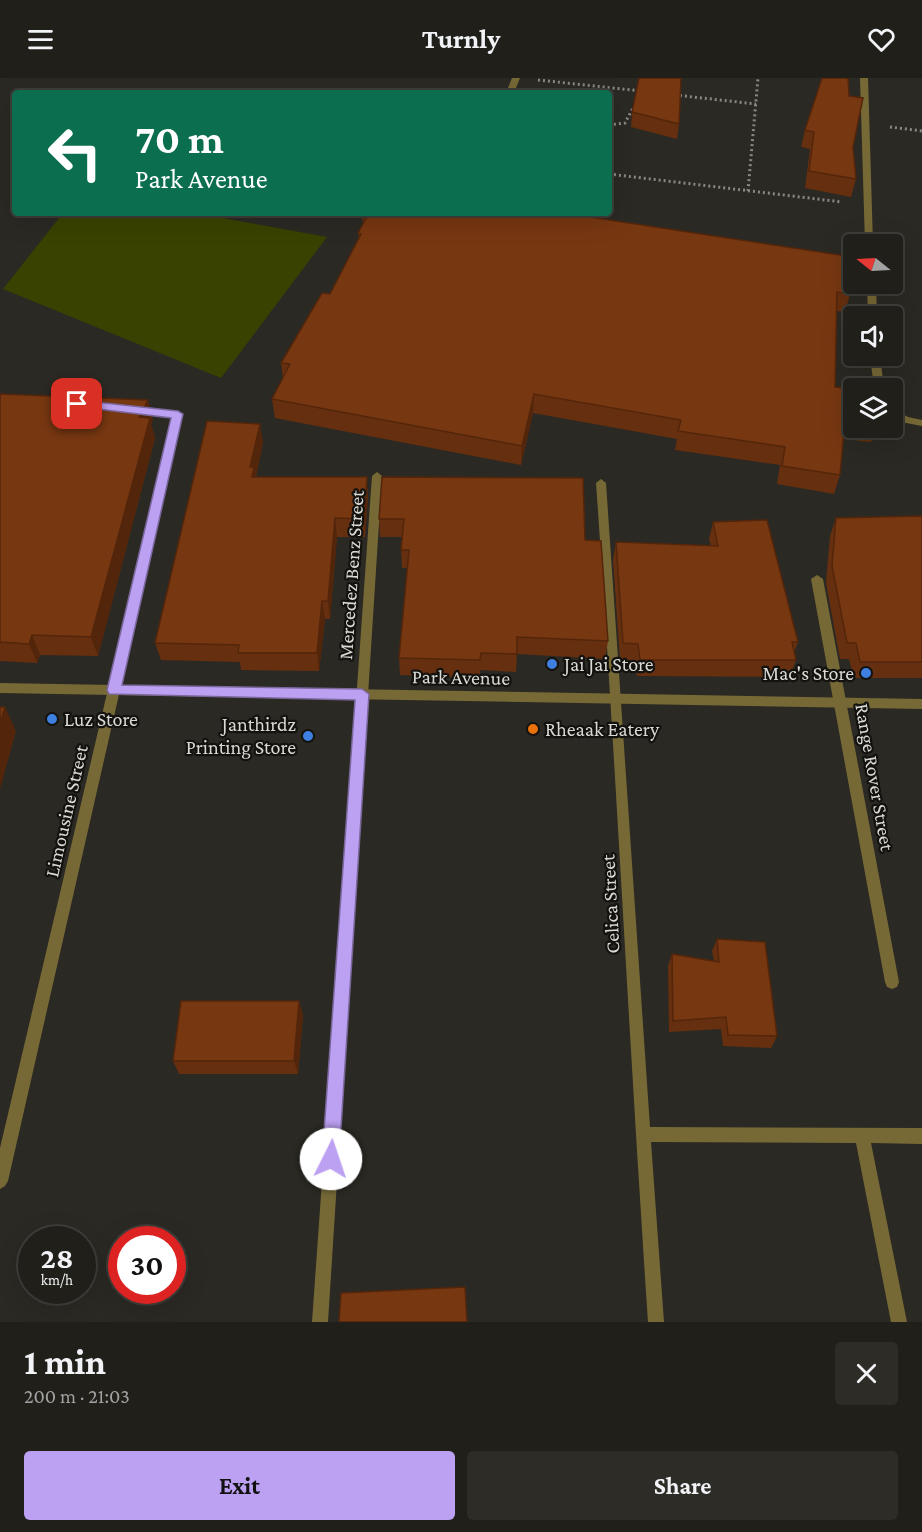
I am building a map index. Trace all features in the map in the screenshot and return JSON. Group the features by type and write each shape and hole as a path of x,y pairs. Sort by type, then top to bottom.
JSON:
{"street":[{"path":"864,78 868,234"},
{"name":"Limousine Street","path":"0,1181 5,1135 114,690 178,414 120,407"},
{"path":"903,419 922,423"},
{"name":"Mercedez Benz Street","path":"320,1322 377,476"},
{"name":"Celica Street","path":"601,483 618,699 642,1134 656,1322"},
{"name":"Range Rover Street","path":"817,579 842,702 892,982"},
{"name":"Park Avenue","path":"0,688 922,704"},
{"path":"642,1134 922,1136"},
{"path":"862,1137 899,1322"}],"path":[{"path":"748,191 758,78"},
{"path":"534,79 649,92"},
{"path":"637,91 639,84"},
{"path":"673,95 756,104"},
{"path":"612,125 625,123 632,114 634,102"},
{"path":"612,174 867,205"}],"green space":[{"path":"61,216 212,216 327,237 221,378 3,289"}],"building":[{"path":"639,78 681,78 679,124 632,112"},
{"path":"822,78 848,78 849,96 863,98 853,147 856,179 809,171 814,132 805,130"},
{"path":"367,216 583,216 843,255 843,293 837,292 835,387 843,388 843,438 840,475 782,466 785,447 678,431 681,420 534,394 522,446 272,399 290,364 281,363 322,293 330,294 361,234 358,233"},
{"path":"0,394 148,400 139,417 150,418 91,637 32,635 29,644 0,642"},
{"path":"207,421 260,424 250,467 254,467 252,477 367,477 364,519 335,518 328,601 322,601 317,653 238,653 239,645 155,643"},
{"path":"382,477 583,478 585,540 601,541 608,641 517,637 517,654 481,653 480,660 399,658 409,550 401,550 404,519 379,519"},
{"path":"922,516 922,662 860,662 856,643 847,643 832,566 836,518"},
{"path":"767,520 798,642 792,642 796,660 640,660 638,644 623,643 616,542 718,546 713,522"},
{"path":"0,707 5,707 0,724"},
{"path":"717,939 765,942 777,1036 728,1035 726,1017 673,1021 672,954 719,962"},
{"path":"181,1001 299,1001 294,1061 173,1061"},
{"path":"465,1287 467,1322 339,1322 341,1293"}],"place":[{"name":"Jai Jai Store","path":"552,664"},
{"name":"Mac's Store","path":"866,673"},
{"name":"Luz Store","path":"52,719"},
{"name":"Rheaak Eatery","path":"533,729"},
{"name":"Janthirdz Printing Store","path":"308,736"}],"route":[{"path":"77,404 178,414 114,690 362,694 331,1159"}]}
